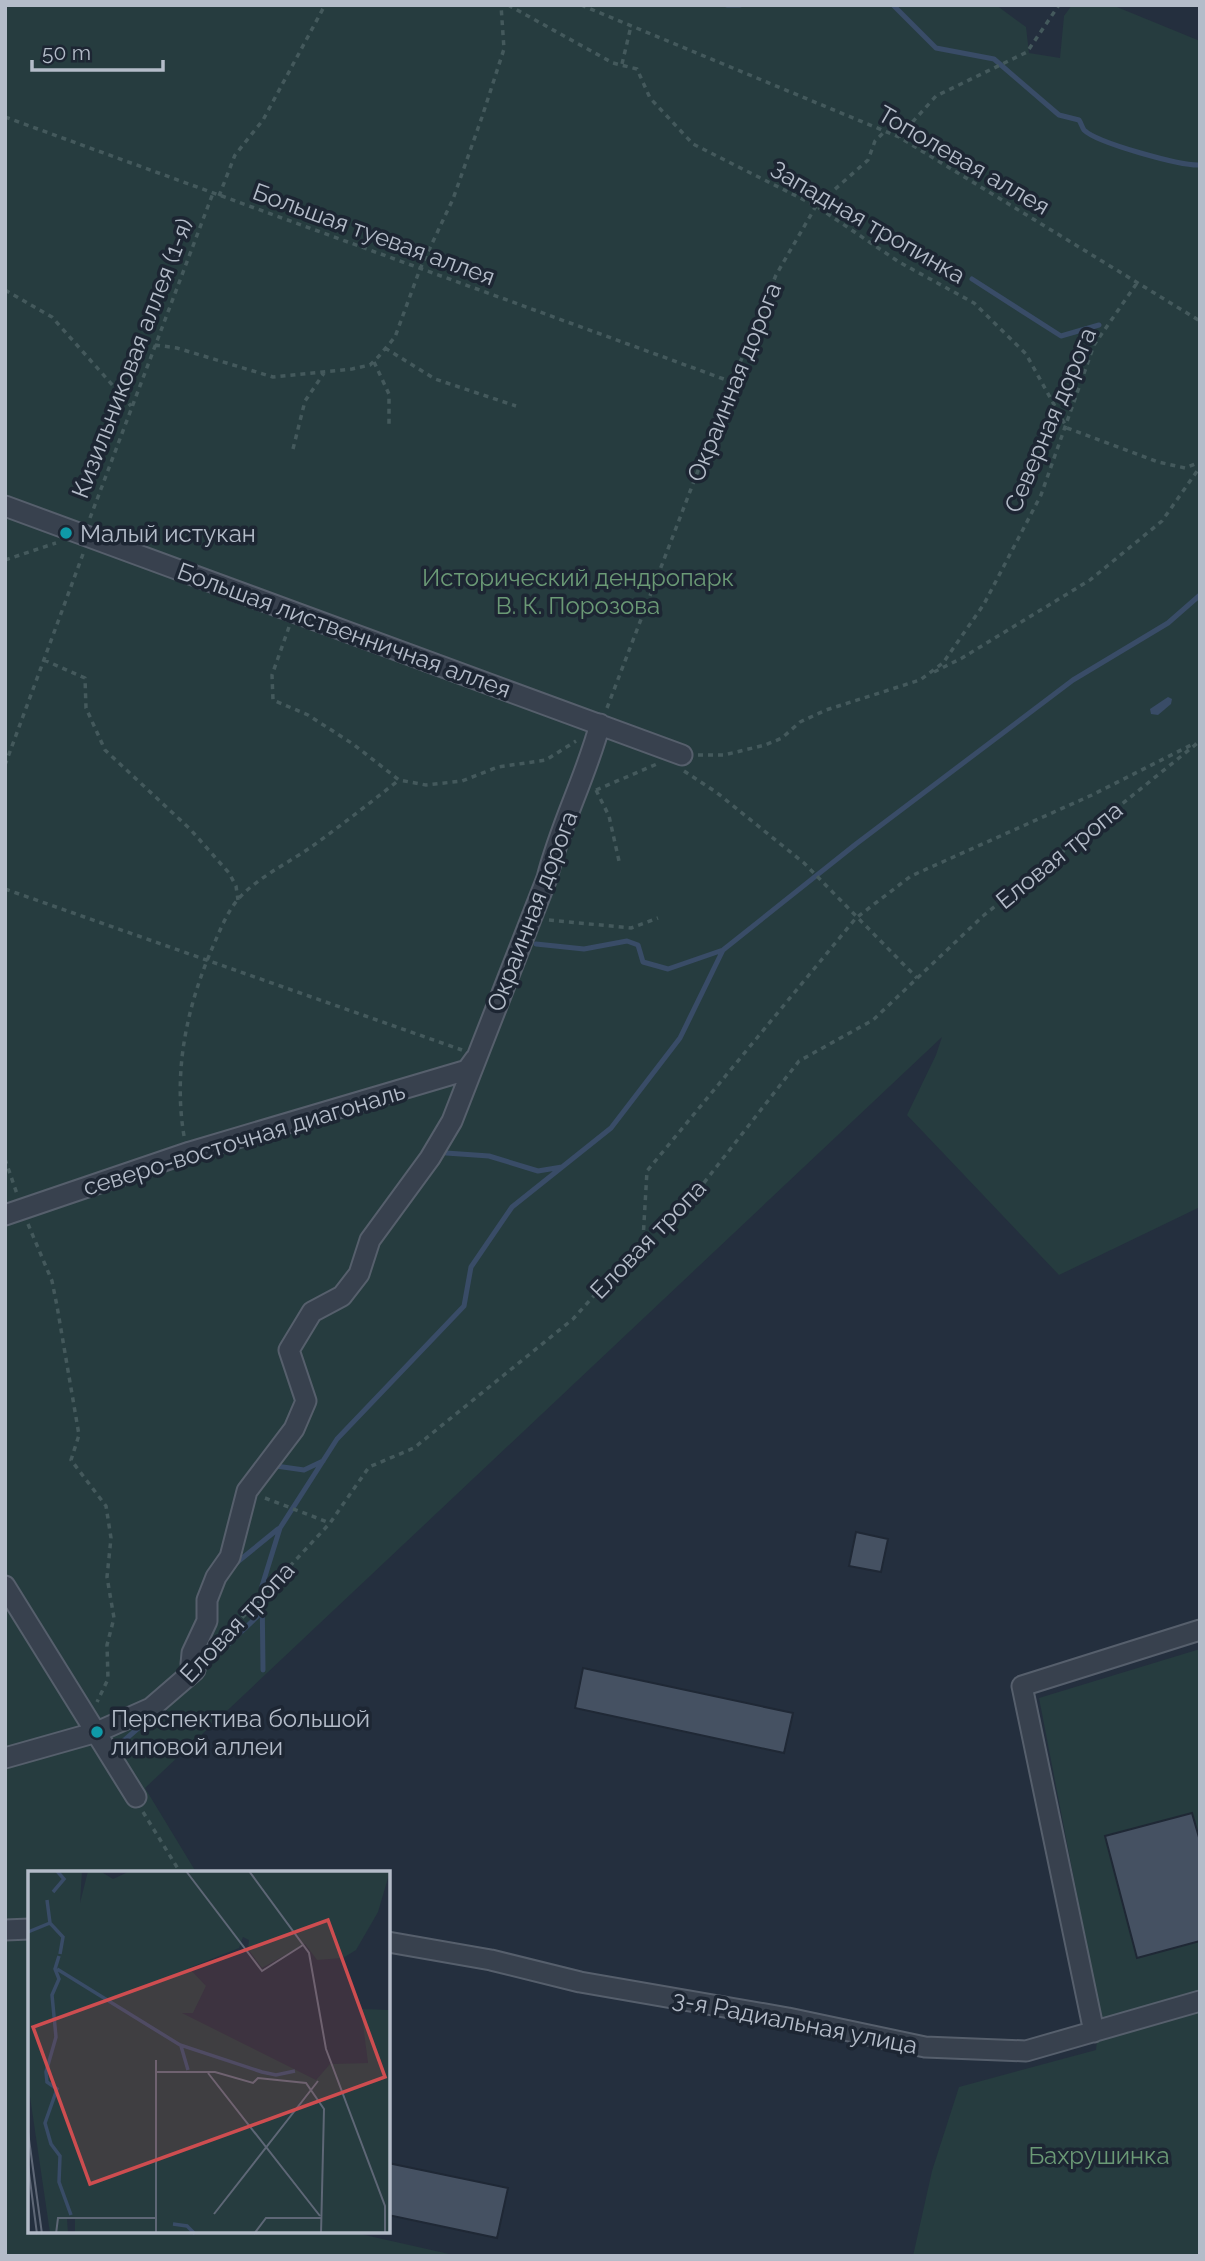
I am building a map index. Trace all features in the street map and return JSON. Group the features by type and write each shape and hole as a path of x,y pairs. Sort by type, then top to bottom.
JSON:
{"street":[{"name":"Большая лиственничная аллея","path":"5,506 293,612 679,761"},
{"name":"Окраинная дорога","path":"195,1670 191,1664 192,1653 207,1621 207,1600 216,1577 230,1557 247,1490 294,1429 306,1401 289,1350 312,1312 342,1296 359,1274 370,1240 430,1158 452,1121 547,878 555,846 590,764 599,728"},
{"name":"северо-восточная диагональ","path":"14,1212 190,1152 467,1070 477,1055"},
{"path":"5,1586 140,1805"},
{"path":"1094,2032 1021,1686 1200,1630"},
{"name":"Еловая тропа","path":"93,1726 151,1708 195,1670"},
{"path":"5,1758 93,1726"},
{"path":"5,1930 28,1930"},
{"name":"3-я Радиальная улица","path":"390,1942 491,1960 580,1982 788,2018 925,2047 1026,2051 1200,2001"}],"path":[{"path":"219,196 235,155 263,120 326,5"},
{"path":"155,345 177,348 274,377 352,369 374,362 395,337 420,270 453,199 504,49 501,5"},
{"name":"Западная тропинка","path":"508,5 613,63 632,66 640,73 650,98 693,144 816,206 899,262 974,303 1027,354 1067,428"},
{"name":"Тополевая аллея","path":"581,5 899,137 1200,321"},
{"path":"899,137 936,96 1020,56 1033,45 1059,5"},
{"path":"622,64 631,26"},
{"name":"Большая туевая аллея","path":"5,117 732,383"},
{"name":"Окраинная дорога","path":"599,728 776,275 816,206 868,160 875,141 885,131"},
{"name":"Кизильниковая аллея (1-я)","path":"5,765 131,406 212,193"},
{"name":"Северная дорога","path":"575,799 679,761 745,752 782,738 800,722 826,710 920,680 943,663 984,604 1041,495 1067,428 1094,345 1137,283"},
{"path":"5,290 52,317 131,406"},
{"path":"385,348 435,379 516,406"},
{"path":"374,362 389,394 389,426"},
{"path":"293,449 305,401 324,373"},
{"path":"1067,428 1158,462 1185,468 1200,465"},
{"path":"920,680 962,658 1090,580 1169,513 1200,465"},
{"path":"5,560 86,536"},
{"path":"293,612 272,675 273,700 331,729 399,780 426,785 462,781 498,767 546,760 599,728"},
{"path":"44,660 85,678 86,708 105,750 190,829 229,873 236,886 237,900"},
{"path":"643,1241 648,1171 856,918 911,876 1092,795 1200,741"},
{"name":"Еловая тропа","path":"195,1670 330,1523 369,1468 414,1448 573,1319 643,1241 703,1184 799,1061 873,1020 983,916 1200,741"},
{"path":"679,761 804,863 917,978"},
{"path":"190,1152 184,1135 179,1091 186,1024 207,962 237,900 251,886 315,844 399,780"},
{"path":"596,790 609,816 619,861"},
{"path":"5,889 477,1055"},
{"path":"530,922 555,920 631,928 658,918"},
{"path":"5,1159 14,1212 52,1281 79,1435 71,1460 106,1506 111,1538 107,1577 114,1618 107,1645 108,1679 90,1712 93,1726"},
{"path":"247,1490 330,1523"},
{"path":"140,1805 179,1871"}],"green space":[{"name":"Исторический дендропарк В. К. Порозова","path":"5,5 996,5 1026,27 1029,53 1060,58 1064,16 1072,5 1112,5 1200,41 1200,1207 1059,1275 907,1115 942,1037 145,1788 195,1871 28,1871 28,2233 356,2233 458,2256 5,2256"},
{"name":"Бахрушинка","path":"1200,1649 1200,2256 913,2256 932,2171 959,2087 1096,2050 1100,2014 1039,1698"}],"water":[{"path":"1168,697 1172,699 1171,704 1158,715 1151,714 1150,709"}],"building":[{"path":"856,1532 888,1539 881,1572 849,1566"},
{"path":"583,1668 793,1713 784,1753 575,1708"},
{"path":"1192,1813 1200,1841 1200,1941 1137,1958 1105,1836"},
{"path":"390,2163 508,2188 497,2238 390,2215"}],"waterway":[{"path":"727,5 740,5"},
{"path":"893,5 936,48 994,59 1059,115 1079,120 1084,130 1092,135 1140,153 1200,165"},
{"path":"972,279 1061,336 1099,325"},
{"path":"263,1670 262,1586 280,1528 337,1439 464,1306 471,1267 512,1207 611,1128 680,1038 723,950 856,844 1073,680 1168,623 1200,595"},
{"path":"536,944 584,949 627,941 638,945 643,962 668,969 723,950"},
{"path":"446,1153 489,1156 538,1171 562,1167"},
{"path":"276,1466 304,1470 323,1461"},
{"path":"235,1564 278,1529"},
{"path":"199,1672 263,1611"},
{"path":"112,1751 151,1717"}],"place":[{"name":"Малый истукан","path":"66,533"},
{"name":"Перспектива большой липовой аллеи","path":"97,1732"}]}
